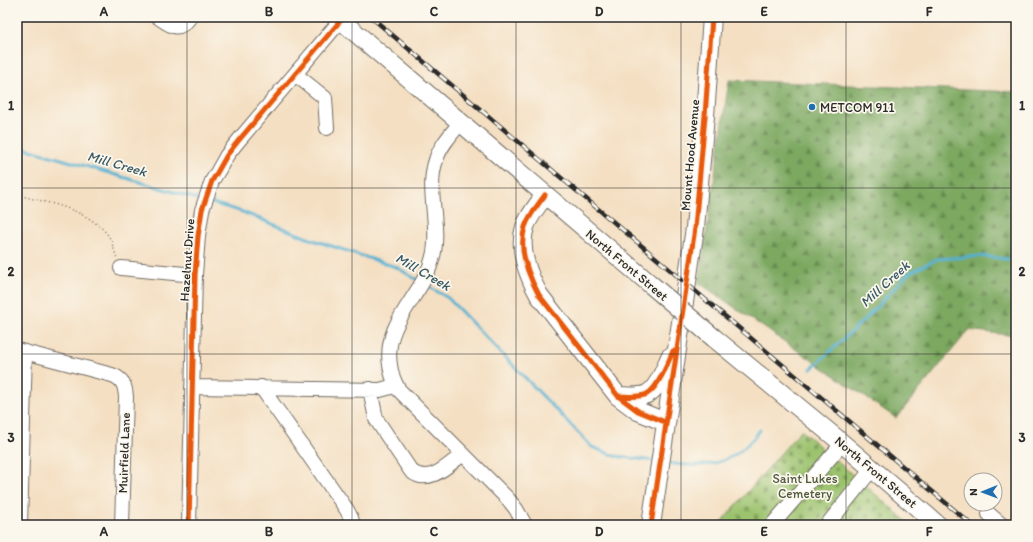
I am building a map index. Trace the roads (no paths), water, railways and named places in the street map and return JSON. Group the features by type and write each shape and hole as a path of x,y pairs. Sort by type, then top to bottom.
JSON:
{"main road":[{"name":"Mount Hood Avenue","path":"651,525 695,228 712,17"},
{"name":"North Front Street","path":"339,18 545,195 872,469 933,524"},
{"path":"545,195 528,222 524,233 524,253 531,278 543,302 618,396 638,412 666,422"},
{"path":"618,396 642,396 652,390 678,341"}],"street":[{"path":"158,17 172,26 179,27 190,17"},
{"name":"Hazelnut Drive","path":"189,525 195,275 202,210 212,181 228,155 339,18"},
{"path":"295,74 325,98 327,128"},
{"path":"461,122 440,150 436,159 432,177 435,239 432,261 425,277 400,316 390,341 389,360 395,384 508,499 516,509 525,525"},
{"path":"121,268 195,275"},
{"path":"20,525 21,351"},
{"name":"Muirfield Lane","path":"21,351 112,375 123,382 126,397 122,525"},
{"path":"192,387 386,389 395,384"},
{"path":"261,387 347,510 353,525"},
{"path":"370,389 376,419 415,475 420,477 430,477 463,454"},
{"path":"772,525 842,444"},
{"path":"826,525 872,469"},
{"path":"989,514 1002,525"}],"waterway":[{"name":"Mill Creek","path":"17,146 201,200"},
{"name":"Mill Creek","path":"208,202 240,211 310,239 396,267 419,281"},
{"name":"Mill Creek","path":"811,369 865,319 909,273 937,259 980,256 1016,260"},
{"name":"Mill Creek","path":"426,285 448,298 592,447 615,456 655,461"},
{"name":"Mill Creek","path":"667,463 695,465 719,462 741,451 760,430"}],"railway":[{"path":"371,17 972,525"}],"place":[{"name":"METCOM 911","path":"812,107"}],"park label":[{"name":"Saint Lukes Cemetery","path":"805,486"}]}
